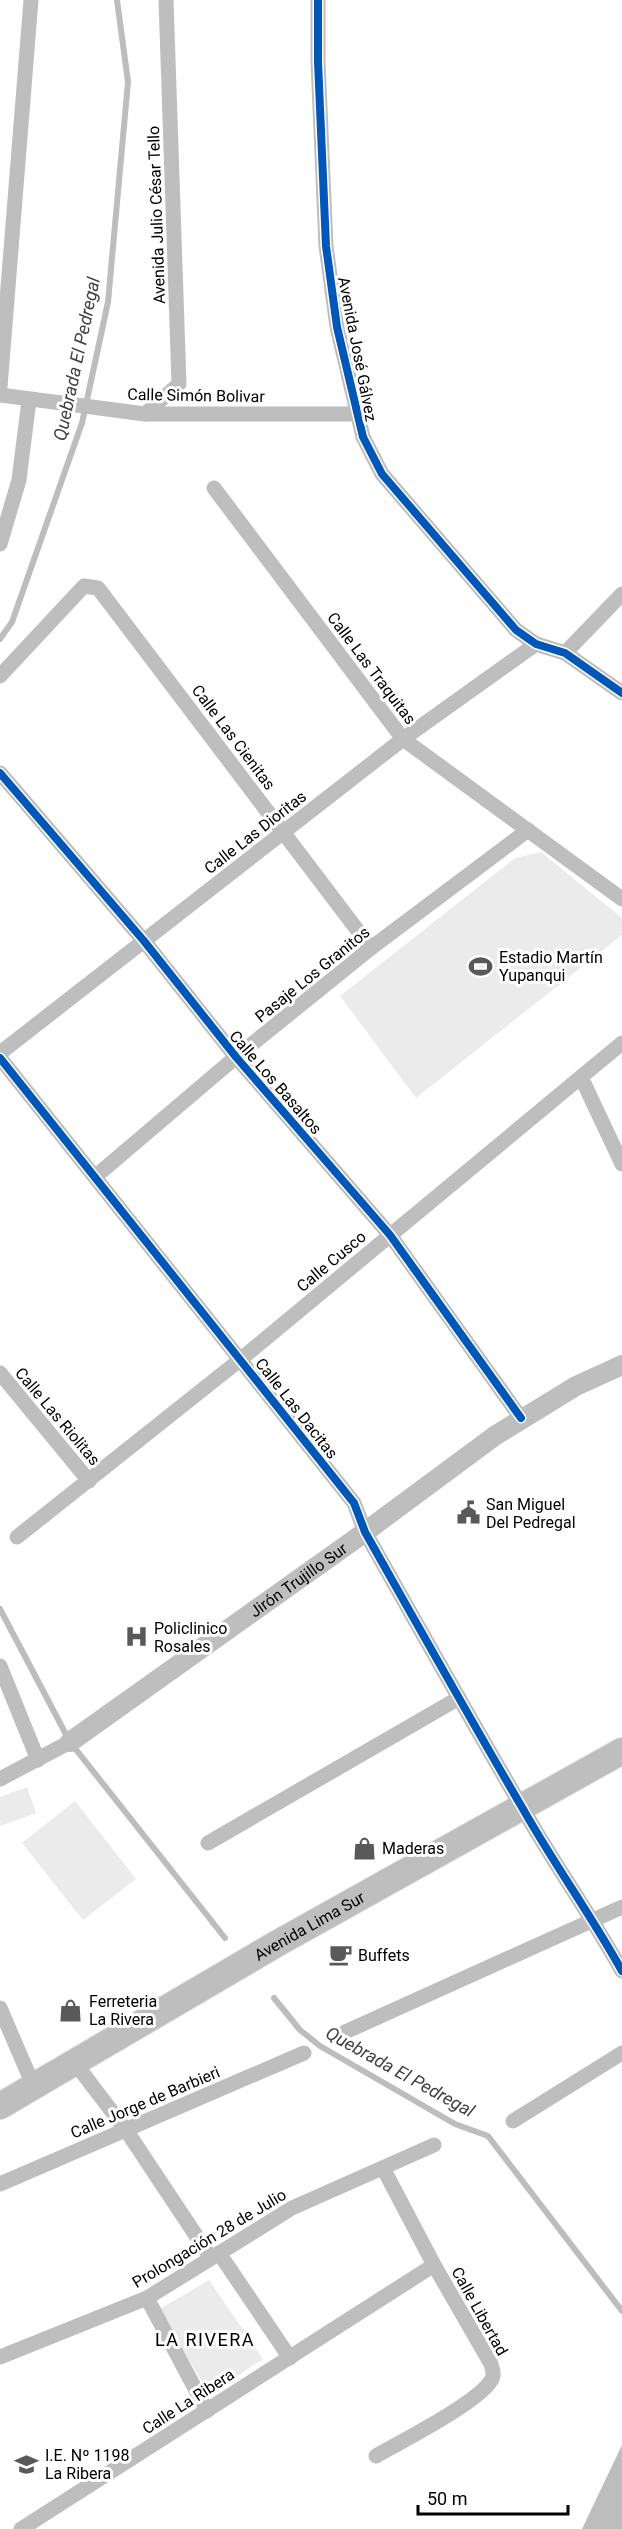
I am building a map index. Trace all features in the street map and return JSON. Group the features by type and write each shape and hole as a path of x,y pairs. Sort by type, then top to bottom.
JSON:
{"highway":[{"name":"Avenida Lima Sur","path":"0,2106 278,1943 622,1751"}],"street":[{"path":"0,387 31,0"},
{"name":"Avenida Julio César Tello","path":"145,414 179,384 166,0"},
{"name":"Avenida José Gálvez","path":"318,0 318,62 326,246 338,327 363,437 382,474 516,630 536,644 565,653 622,693"},
{"name":"Calle Simón Bolivar","path":"0,395 145,414 356,414"},
{"path":"0,544 19,480 29,400"},
{"name":"Calle Las Traquitas","path":"214,488 403,739 622,899"},
{"name":"Calle Las Cienitas","path":"0,676 84,586 98,588 371,948"},
{"path":"565,653 622,594"},
{"name":"Calle Las Dioritas","path":"0,1053 403,739 536,644"},
{"name":"Calle Los Basaltos","path":"0,773 144,941 236,1057 390,1235 521,1418"},
{"name":"Pasaje Los Granitos","path":"96,1176 236,1057 371,948 528,830"},
{"name":"Calle Cusco","path":"17,1537 241,1359 622,1043"},
{"name":"Calle Las Dacitas","path":"0,1058 354,1503 364,1532 459,1698 522,1808 594,1920 622,1971"},
{"path":"581,1077 622,1164"},
{"name":"Jirón Trujillo Sur","path":"70,1742 521,1418 576,1386 622,1365"},
{"name":"Calle Las Riolitas","path":"0,1373 89,1481"},
{"path":"0,1666 38,1760"},
{"path":"208,1843 459,1698"},
{"path":"0,1779 70,1742"},
{"path":"345,2032 622,1907"},
{"path":"0,2008 34,2087"},
{"name":"Calle Jorge de Barbieri","path":"0,2184 304,2052"},
{"path":"513,2121 622,2053"},
{"path":"75,2064 126,2130 290,2358"},
{"name":"Prolongación 28 de Julio","path":"0,2357 147,2298 292,2208 434,2145"},
{"name":"Calle Libertad","path":"376,2456 472,2398 490,2382 494,2374 491,2364 434,2265 383,2168"},
{"name":"Calle La Ribera","path":"21,2529 434,2265"},
{"path":"147,2298 207,2410"}],"shaded area":[{"name":"Estadio Martín Yupanqui","path":"541,852 622,918 622,935 416,1098 340,996 515,858"},
{"path":"27,1787 36,1813 0,1826 0,1797"},
{"path":"75,1801 136,1879 83,1920 22,1843"},
{"path":"209,2280 263,2359 210,2394 158,2310"},
{"path":"622,2445 622,2529 582,2529"}],"waterway":[{"name":"Quebrada El Pedregal","path":"0,639 12,622 82,423 108,302 128,82 117,0"},
{"name":"Quebrada El Pedregal","path":"0,1609 70,1742 225,1938"},
{"name":"Quebrada El Pedregal","path":"274,1998 300,2030 320,2046 455,2124 488,2136 622,2311"}],"cycle path":[{"path":"318,0 318,62 326,246 337,327 363,437 382,474 516,630 536,644 565,653 622,693"},
{"path":"0,773 144,941 236,1057 390,1235 521,1418"},
{"path":"0,1058 354,1503 365,1532 463,1705 535,1829 622,1971"}],"place":[{"name":"Estadio Martín Yupanqui","path":"481,966"},
{"name":"San Miguel Del Pedregal","path":"468,1513"},
{"name":"Policlinico Rosales","path":"136,1637"},
{"name":"Maderas","path":"364,1848"},
{"name":"Buffets","path":"340,1955"},
{"name":"Ferreteria La Rivera","path":"71,2010"},
{"name":"I.E. Nº 1198 La Ribera","path":"27,2464"}],"district":[{"name":"LA RIVERA","path":"205,2340"}]}
